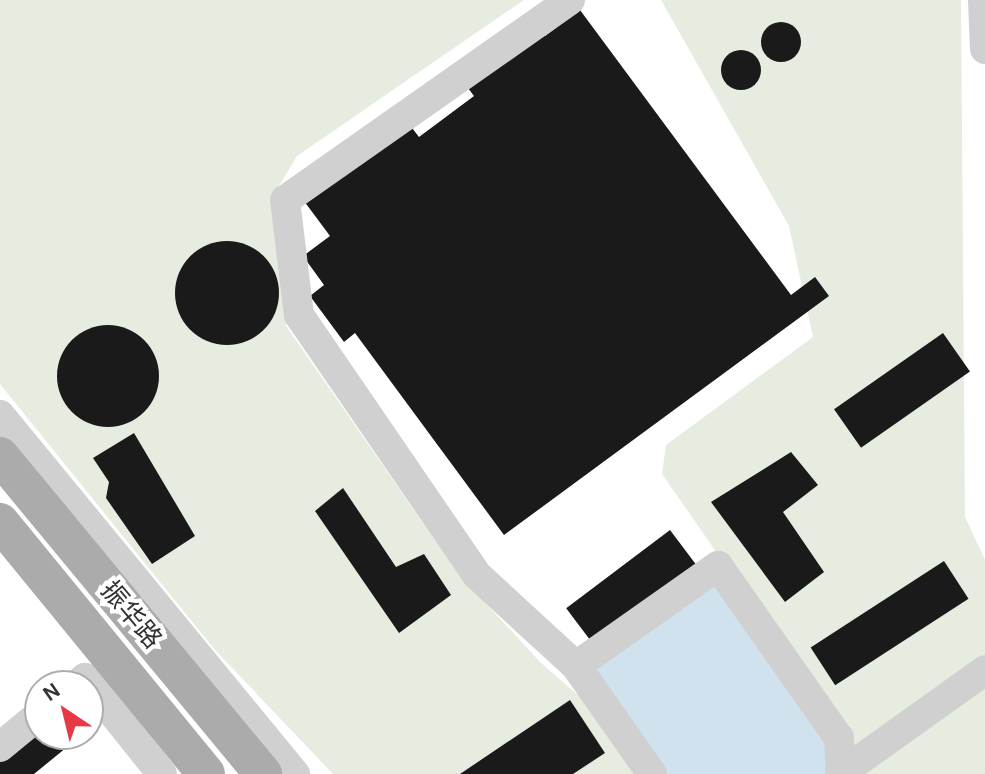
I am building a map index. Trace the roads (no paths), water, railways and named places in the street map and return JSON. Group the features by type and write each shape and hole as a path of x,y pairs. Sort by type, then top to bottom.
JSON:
{"main road":[{"name":"振华路","path":"0,456 263,774"},
{"name":"振华路","path":"0,522 206,774"}],"street":[{"path":"570,0 285,200 299,315 477,575 576,666 652,774"},
{"path":"983,0 985,49"},
{"path":"0,415 295,774"},
{"path":"0,550 185,774"},
{"path":"576,666 718,566 839,738 841,774"},
{"path":"841,774 985,670"},
{"path":"104,702 162,774"},
{"path":"0,747 24,727"}],"water":[{"path":"718,566 839,738 840,774 652,774 576,666"}]}
